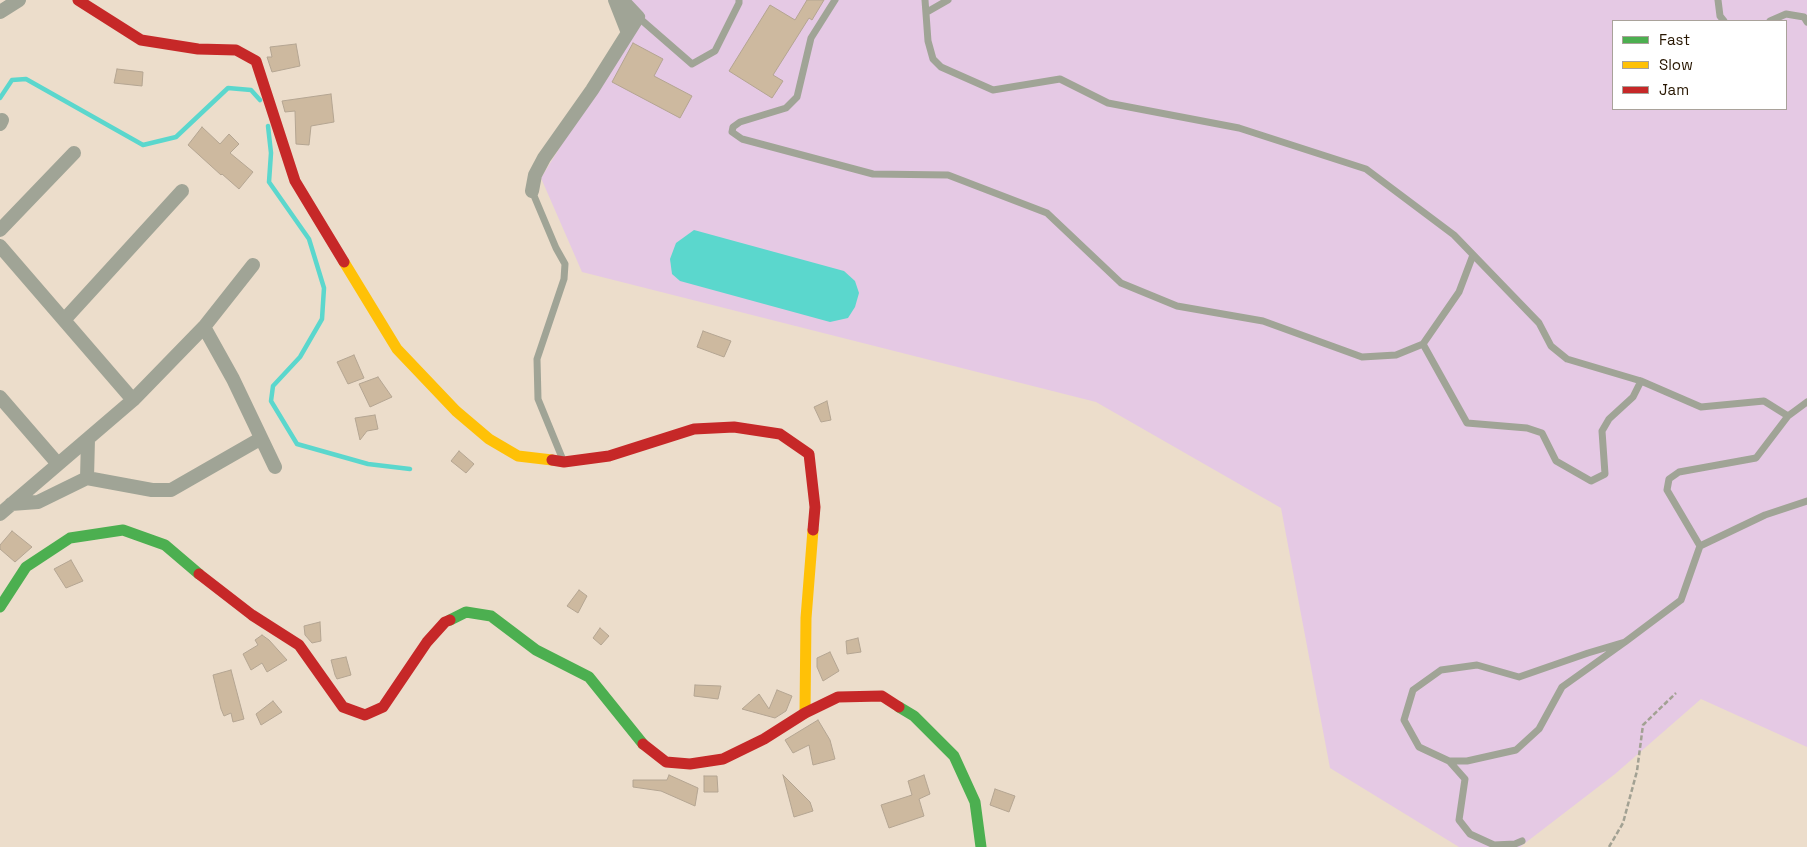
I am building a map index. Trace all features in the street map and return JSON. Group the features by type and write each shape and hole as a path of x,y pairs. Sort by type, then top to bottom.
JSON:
{"street":[{"path":"0,12 19,0"},
{"path":"78,0 141,40 198,48 236,50 256,61 294,181 397,349 456,412 489,439 518,456 564,462 609,456 694,429 734,426 780,434 809,454 815,507 806,618 805,713"},
{"path":"615,0 628,33"},
{"path":"532,191 535,175 544,158 592,90 638,17 622,0"},
{"path":"0,230 74,153"},
{"path":"65,319 182,192"},
{"path":"0,246 134,400"},
{"path":"0,514 134,400 204,327 254,265"},
{"path":"204,327 233,379 260,439 276,467"},
{"path":"0,397 58,464"},
{"path":"88,439 88,478"},
{"path":"11,504 38,502 88,478 152,490 171,490 260,439"},
{"path":"0,607 26,567 70,538 123,530 165,544 199,574 252,615 299,645 343,707 365,715 383,707 427,642 445,622 466,612 491,616 536,650 589,677 645,746 666,762 690,764 723,759 764,739 805,713 838,697 882,696 914,716 954,756 975,802 981,847"}],"lane":[{"path":"638,17 692,64 715,51 739,0"},
{"path":"835,0 811,38 797,97 786,108 740,122 733,127 732,132 742,138 873,174 948,175 1047,213 1121,283 1177,306 1263,320 1362,357 1396,355 1423,344 1459,292 1474,255"},
{"path":"925,0 928,41 933,60 941,67 993,90 1060,79 1108,103 1239,128 1366,169 1454,236 1539,322 1552,346 1567,359 1641,381 1701,407 1764,401 1788,416"},
{"path":"927,12 948,0"},
{"path":"1718,0 1720,16 1723,20"},
{"path":"1772,20 1786,14 1804,17 1807,22"},
{"path":"532,191 556,248 565,264 564,280 538,358 538,399 564,462"},
{"path":"1423,344 1467,423 1527,428 1542,433 1556,461 1591,480 1606,474 1602,431 1609,419 1633,397 1641,381"},
{"path":"1700,546 1667,490 1669,479 1680,472 1756,458 1788,416 1807,402"},
{"path":"1449,761 1467,761 1516,750 1539,729 1562,687 1681,600 1700,546 1765,514 1807,501"},
{"path":"1522,840 1515,844 1494,844 1470,834 1459,820 1465,779 1449,761 1418,747 1404,720 1413,690 1441,670 1477,665 1519,677 1625,642"}],"path":[{"path":"1609,847 1623,823 1637,771 1643,725 1676,693"}],"shaded area":[{"path":"624,0 1807,0 1807,747 1701,699 1615,774 1520,847 1459,847 1330,768 1281,508 1096,402 582,272 541,178 640,17"}],"water":[{"path":"694,230 844,271 855,281 859,293 855,307 848,318 830,322 680,281 672,274 670,259 676,243"}],"building":[{"path":"807,0 824,0 812,20 809,18 773,75 783,81 772,98 729,71 770,5 795,20"},
{"path":"633,43 663,59 654,76 692,96 680,118 612,82"},
{"path":"296,44 300,66 272,72 267,57 272,57 270,47"},
{"path":"117,69 143,72 142,86 114,83"},
{"path":"331,94 334,122 311,126 309,145 296,144 295,111 285,112 282,101"},
{"path":"202,127 220,144 229,134 239,144 230,153 253,172 239,189 188,145"},
{"path":"703,331 731,341 724,357 697,347"},
{"path":"354,355 364,378 348,384 337,362"},
{"path":"378,377 392,397 370,407 359,384"},
{"path":"827,401 831,420 821,422 814,407"},
{"path":"375,415 378,429 367,431 360,440 355,418"},
{"path":"459,451 474,464 466,473 451,461"},
{"path":"12,531 32,547 15,562 0,549 0,545"},
{"path":"71,560 83,581 66,588 54,569"},
{"path":"579,590 587,596 578,613 567,606"},
{"path":"320,622 321,641 312,643 305,635 304,626"},
{"path":"600,628 609,636 601,645 593,638"},
{"path":"262,635 287,660 267,672 262,663 251,670 243,654 258,645 255,640"},
{"path":"858,638 861,652 847,654 846,641"},
{"path":"830,652 839,671 823,681 817,667 817,658"},
{"path":"346,657 351,675 337,679 331,660"},
{"path":"231,670 244,719 233,722 231,713 224,716 221,709 213,675"},
{"path":"695,685 721,686 718,699 694,696"},
{"path":"777,690 792,696 786,711 775,718 742,709 759,694 769,709"},
{"path":"273,701 282,712 261,725 256,714"},
{"path":"818,720 830,740 835,759 813,765 809,745 793,753 785,740"},
{"path":"669,775 698,788 695,806 661,791 633,787 633,780 667,780"},
{"path":"783,775 810,802 813,811 794,817"},
{"path":"924,775 930,794 919,799 924,816 889,828 881,805 912,795 908,781"},
{"path":"704,776 717,776 718,792 704,792"},
{"path":"995,789 1015,796 1009,812 990,805"}],"waterway":[{"path":"0,98 12,80 26,79 143,145 176,137 228,88 251,90 260,100"},
{"path":"268,126 271,153 269,182 309,239 324,288 322,319 300,357 273,386 271,401 297,444 368,464 410,469"}],"traffic: fast":[{"path":"0,607 26,567 70,538 123,530 165,545 199,574"},
{"path":"450,620 466,612 491,616 536,650 589,677 643,744"},
{"path":"899,707 914,716 954,756 975,802 981,847"}],"traffic: slow":[{"path":"344,262 397,349 456,411 489,439 518,456 552,460"},
{"path":"805,713 806,618 813,530"}],"traffic: jam":[{"path":"78,0 141,40 198,49 236,50 256,61 295,181 344,262"},
{"path":"552,460 564,462 609,456 694,429 734,427 780,434 809,454 815,507 813,530"},
{"path":"199,574 252,615 299,645 343,707 365,715 383,707 427,642 445,622 450,620"},
{"path":"643,744 666,762 690,764 723,759 764,739 805,713 838,697 882,696 899,707"}]}
